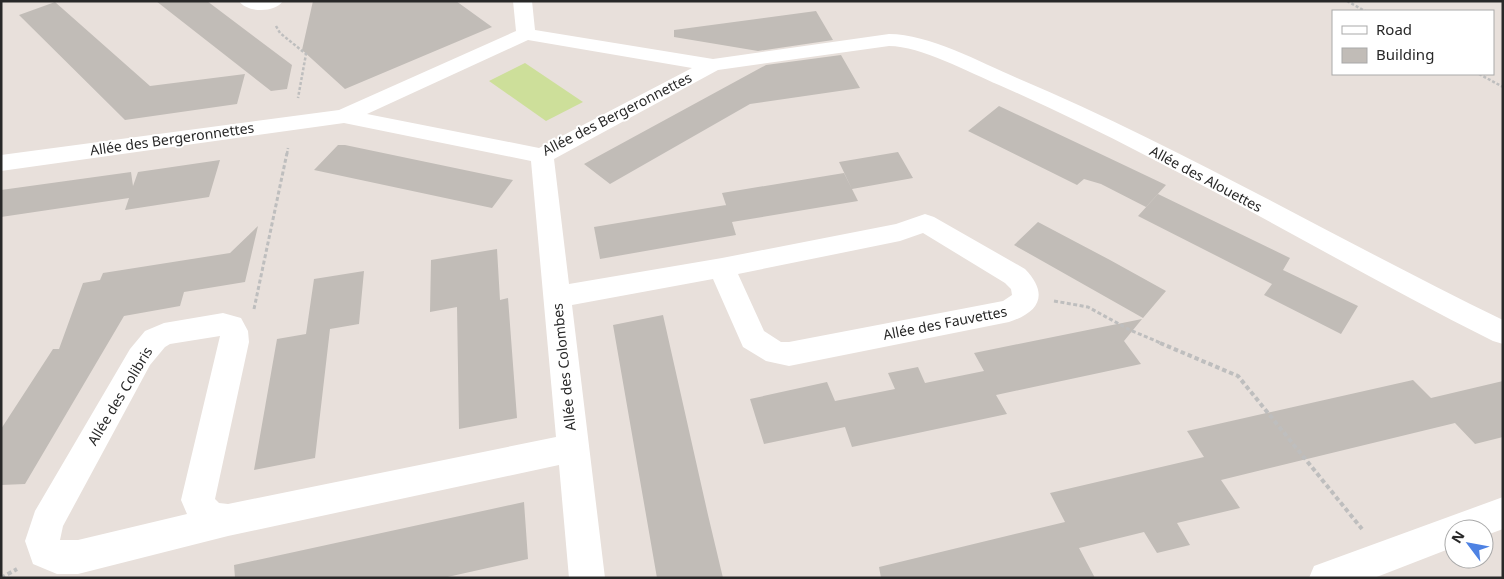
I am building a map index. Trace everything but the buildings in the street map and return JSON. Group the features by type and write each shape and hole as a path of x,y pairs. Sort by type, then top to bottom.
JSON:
{"street":[{"path":"522,1 526,34"},
{"name":"Allée des Bergeronnettes","path":"1,163 344,116 526,34 713,65 879,41 903,40"},
{"name":"Allée des Alouettes","path":"903,40 918,44 980,69 1098,123 1203,176 1422,294 1503,333"},
{"name":"Allée des Bergeronnettes","path":"344,116 542,156 713,65"},
{"name":"Allée des Colombes","path":"542,156 587,578"},
{"path":"557,297 722,268 900,232 925,223 1015,276 1025,285 1026,296"},
{"name":"Allée des Fauvettes","path":"722,268 752,339 776,353 789,354 1010,312 1021,306 1026,296"},
{"name":"Allée des Colibris","path":"228,520 212,519 202,512 198,500 234,342 234,331 231,326 223,324 173,331 155,339 147,347 47,522 42,541 45,552 57,558 78,556 228,520 573,448"},
{"path":"1486,519 1503,513"},
{"path":"1327,578 1444,535"}],"path":[{"path":"1347,1 1363,10"},
{"path":"234,331 250,318 256,306 306,54 280,33 262,2"},
{"path":"1481,75 1503,87"},
{"path":"1026,296 1088,307 1130,330 1238,376 1384,557"}],"green space":[{"path":"525,63 583,102 546,121 489,81"}]}
